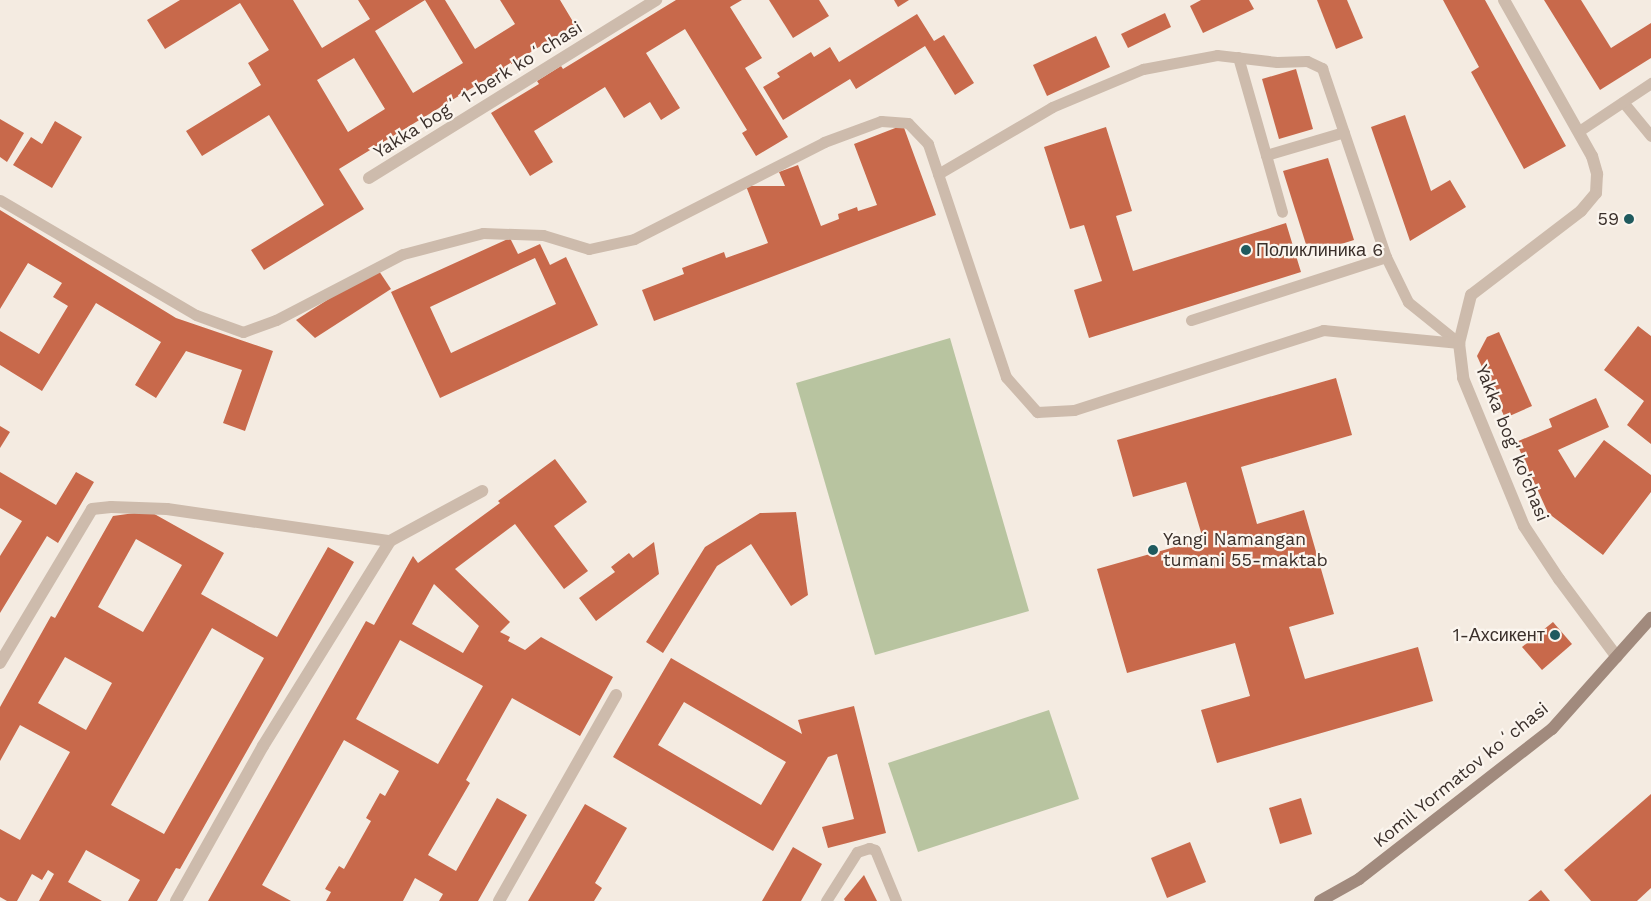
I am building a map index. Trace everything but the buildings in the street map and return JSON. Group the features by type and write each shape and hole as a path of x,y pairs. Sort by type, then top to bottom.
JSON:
{"street":[{"name":"Yakka bogʻ 1-berk koʻchasi","path":"369,178 656,0"},
{"name":"Yakka bog' ko'chasi","path":"1504,0 1592,156 1597,174 1596,193 1581,211 1471,295 1459,343 1463,378 1524,526 1617,657"},
{"path":"176,901 263,746 390,541 482,491"},
{"path":"0,664 92,509 111,507 167,508 390,541"},
{"name":"Komil Yormatov koʻchasi","path":"1320,901 1359,879 1552,729 1651,618"},
{"path":"499,901 616,695"}],"lane":[{"path":"938,174 1052,107 1143,69 1217,55 1277,62 1307,61 1322,68 1386,257 1408,302 1459,343"},
{"path":"1238,57 1282,212"},
{"path":"1579,131 1651,83"},
{"path":"1623,102 1651,136"},
{"path":"0,200 196,315 243,332 276,320 403,254 484,234 543,235 589,249 634,239 824,142 881,121 908,123 928,144 1006,377 1037,412 1074,410 1324,330 1459,343"},
{"path":"1266,155 1344,132"},
{"path":"1191,320 1386,257"},
{"path":"826,901 856,852 868,848 875,850 896,901"}],"green space":[{"path":"950,338 1029,611 875,655 796,383"},
{"path":"1049,710 1079,799 918,852 888,763"}],"place":[{"name":"59","path":"1629,219"},
{"name":"Поликлиника 6","path":"1246,250"},
{"name":"Yangi Namangan tumani 55-maktab","path":"1153,550"},
{"name":"1-Ахсикент","path":"1555,635"}]}
